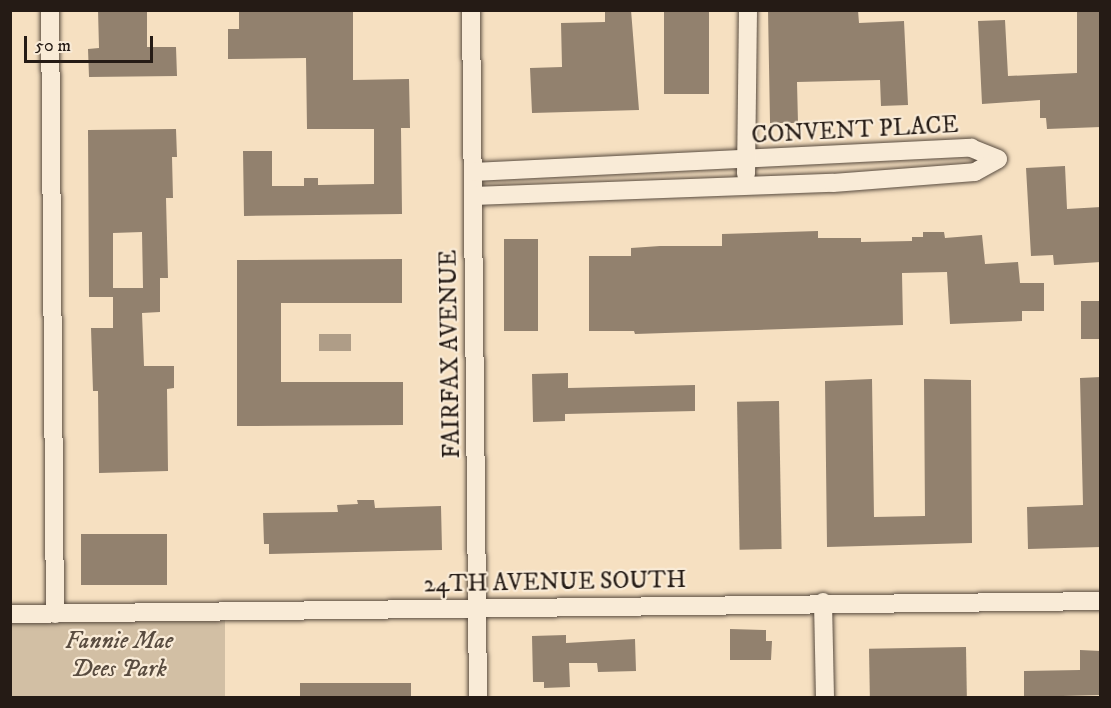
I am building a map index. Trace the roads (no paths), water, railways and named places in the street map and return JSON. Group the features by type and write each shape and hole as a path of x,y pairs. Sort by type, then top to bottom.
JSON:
{"street":[{"path":"50,10 54,614"},
{"name":"FAIRFAX AVENUE","path":"471,10 478,698"},
{"path":"746,187 748,10"},
{"name":"CONVENT PLACE","path":"473,172 746,162 971,148 998,159 975,172 746,187 474,196"},
{"name":"24TH AVENUE SOUTH","path":"10,614 823,602 1101,601"},
{"path":"823,602 825,698"}],"park label":[{"name":"Fannie Mae Dees Park","path":"119,656"}]}
